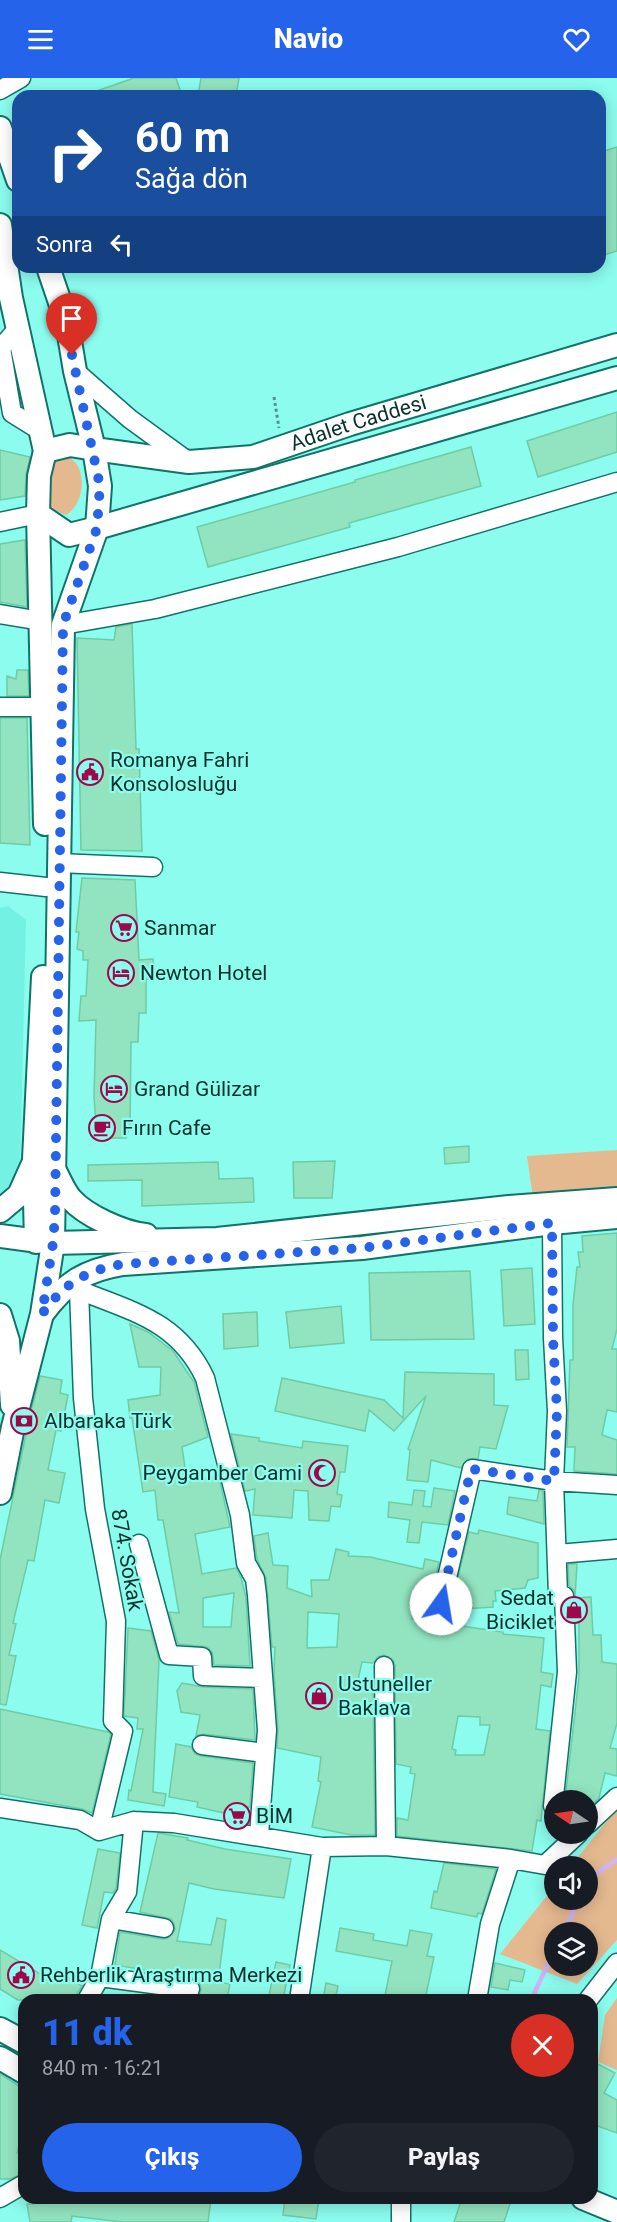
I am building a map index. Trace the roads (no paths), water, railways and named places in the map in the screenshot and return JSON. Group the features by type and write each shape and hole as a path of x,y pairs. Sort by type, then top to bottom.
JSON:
{"main road":[{"path":"0,129 12,163"},
{"path":"0,225 6,297 19,327 43,441 39,476 39,514 52,623 58,863 55,1171 44,1243 42,1314 13,1427 0,1493"},
{"path":"44,1243 34,1159 46,887 43,706 52,623 97,528 100,486 67,323 50,273"},
{"name":"Adalet Caddesi","path":"43,441 189,462 253,457 350,424 617,345"},
{"name":"Adalet Caddesi","path":"39,514 69,535 617,378"},
{"path":"0,1212 19,1195 34,1159"},
{"path":"55,1171 70,1198 81,1209 106,1222 139,1234 216,1239"},
{"path":"0,1236 44,1243 216,1239 509,1207 617,1198"},
{"path":"42,1314 65,1287 86,1274 112,1266 362,1248 552,1223 617,1217"},
{"path":"0,1315 8,1341 13,1427"},
{"path":"0,2029 18,2039"},
{"path":"0,2058 18,2068"},
{"path":"598,2195 617,2201"},
{"path":"598,2204 617,2211"}],"street":[{"path":"0,90 21,78"},
{"path":"75,371 130,419 189,462"},
{"path":"0,614 52,623 155,609 398,547 617,482"},
{"path":"0,522 39,514"},
{"path":"0,707 43,706"},
{"path":"58,863 153,867"},
{"path":"0,882 46,887"},
{"path":"552,1223 553,1338 557,1411 554,1481 558,1595 564,1596 567,1672 555,1790"},
{"name":"874. Sokak","path":"99,1831 123,1731 113,1721 116,1621 95,1509 83,1398 79,1290 150,1319 173,1334 197,1360 205,1378 240,1515 246,1563 255,1579 262,1678"},
{"path":"441,1604 471,1469 554,1481 617,1485"},
{"path":"139,1544 169,1655 202,1657 203,1676 262,1678 267,1730 259,1835"},
{"path":"558,1554 617,1549"},
{"path":"384,1666 386,1846"},
{"path":"202,1745 265,1753"},
{"path":"598,1815 617,1797"},
{"path":"0,1808 80,1820 99,1831 134,1821 174,1823 322,1847 386,1846 511,1859 545,1865 567,1844"},
{"path":"90,1994 100,1977 111,1919 127,1892 134,1821"},
{"path":"300,1994 322,1847"},
{"path":"478,1994 490,1924 511,1859"},
{"path":"111,1919 164,1928"},
{"path":"593,1994 617,1963"},
{"path":"100,1977 190,1989"},
{"path":"0,2198 18,2188"},
{"path":"401,2204 401,2222"}],"waterway":[{"path":"598,1872 617,1859"},
{"path":"568,1922 574,1910"},
{"path":"534,1994 544,1972"}],"place":[{"name":"Romanya Fahri Konsolosluğu","path":"90,772"},
{"name":"Sanmar","path":"124,928"},
{"name":"Newton Hotel","path":"121,973"},
{"name":"Grand Gülizar","path":"114,1089"},
{"name":"Fırın Cafe","path":"102,1128"},
{"name":"Albaraka Türk","path":"24,1421"},
{"name":"Peygamber Cami","path":"322,1473"},
{"name":"Sedat Biciklet","path":"574,1610"},
{"name":"Ustuneller Baklava","path":"319,1696"},
{"name":"BİM","path":"237,1816"},
{"name":"Rehberlik Araştırma Merkezi","path":"21,1975"}]}
